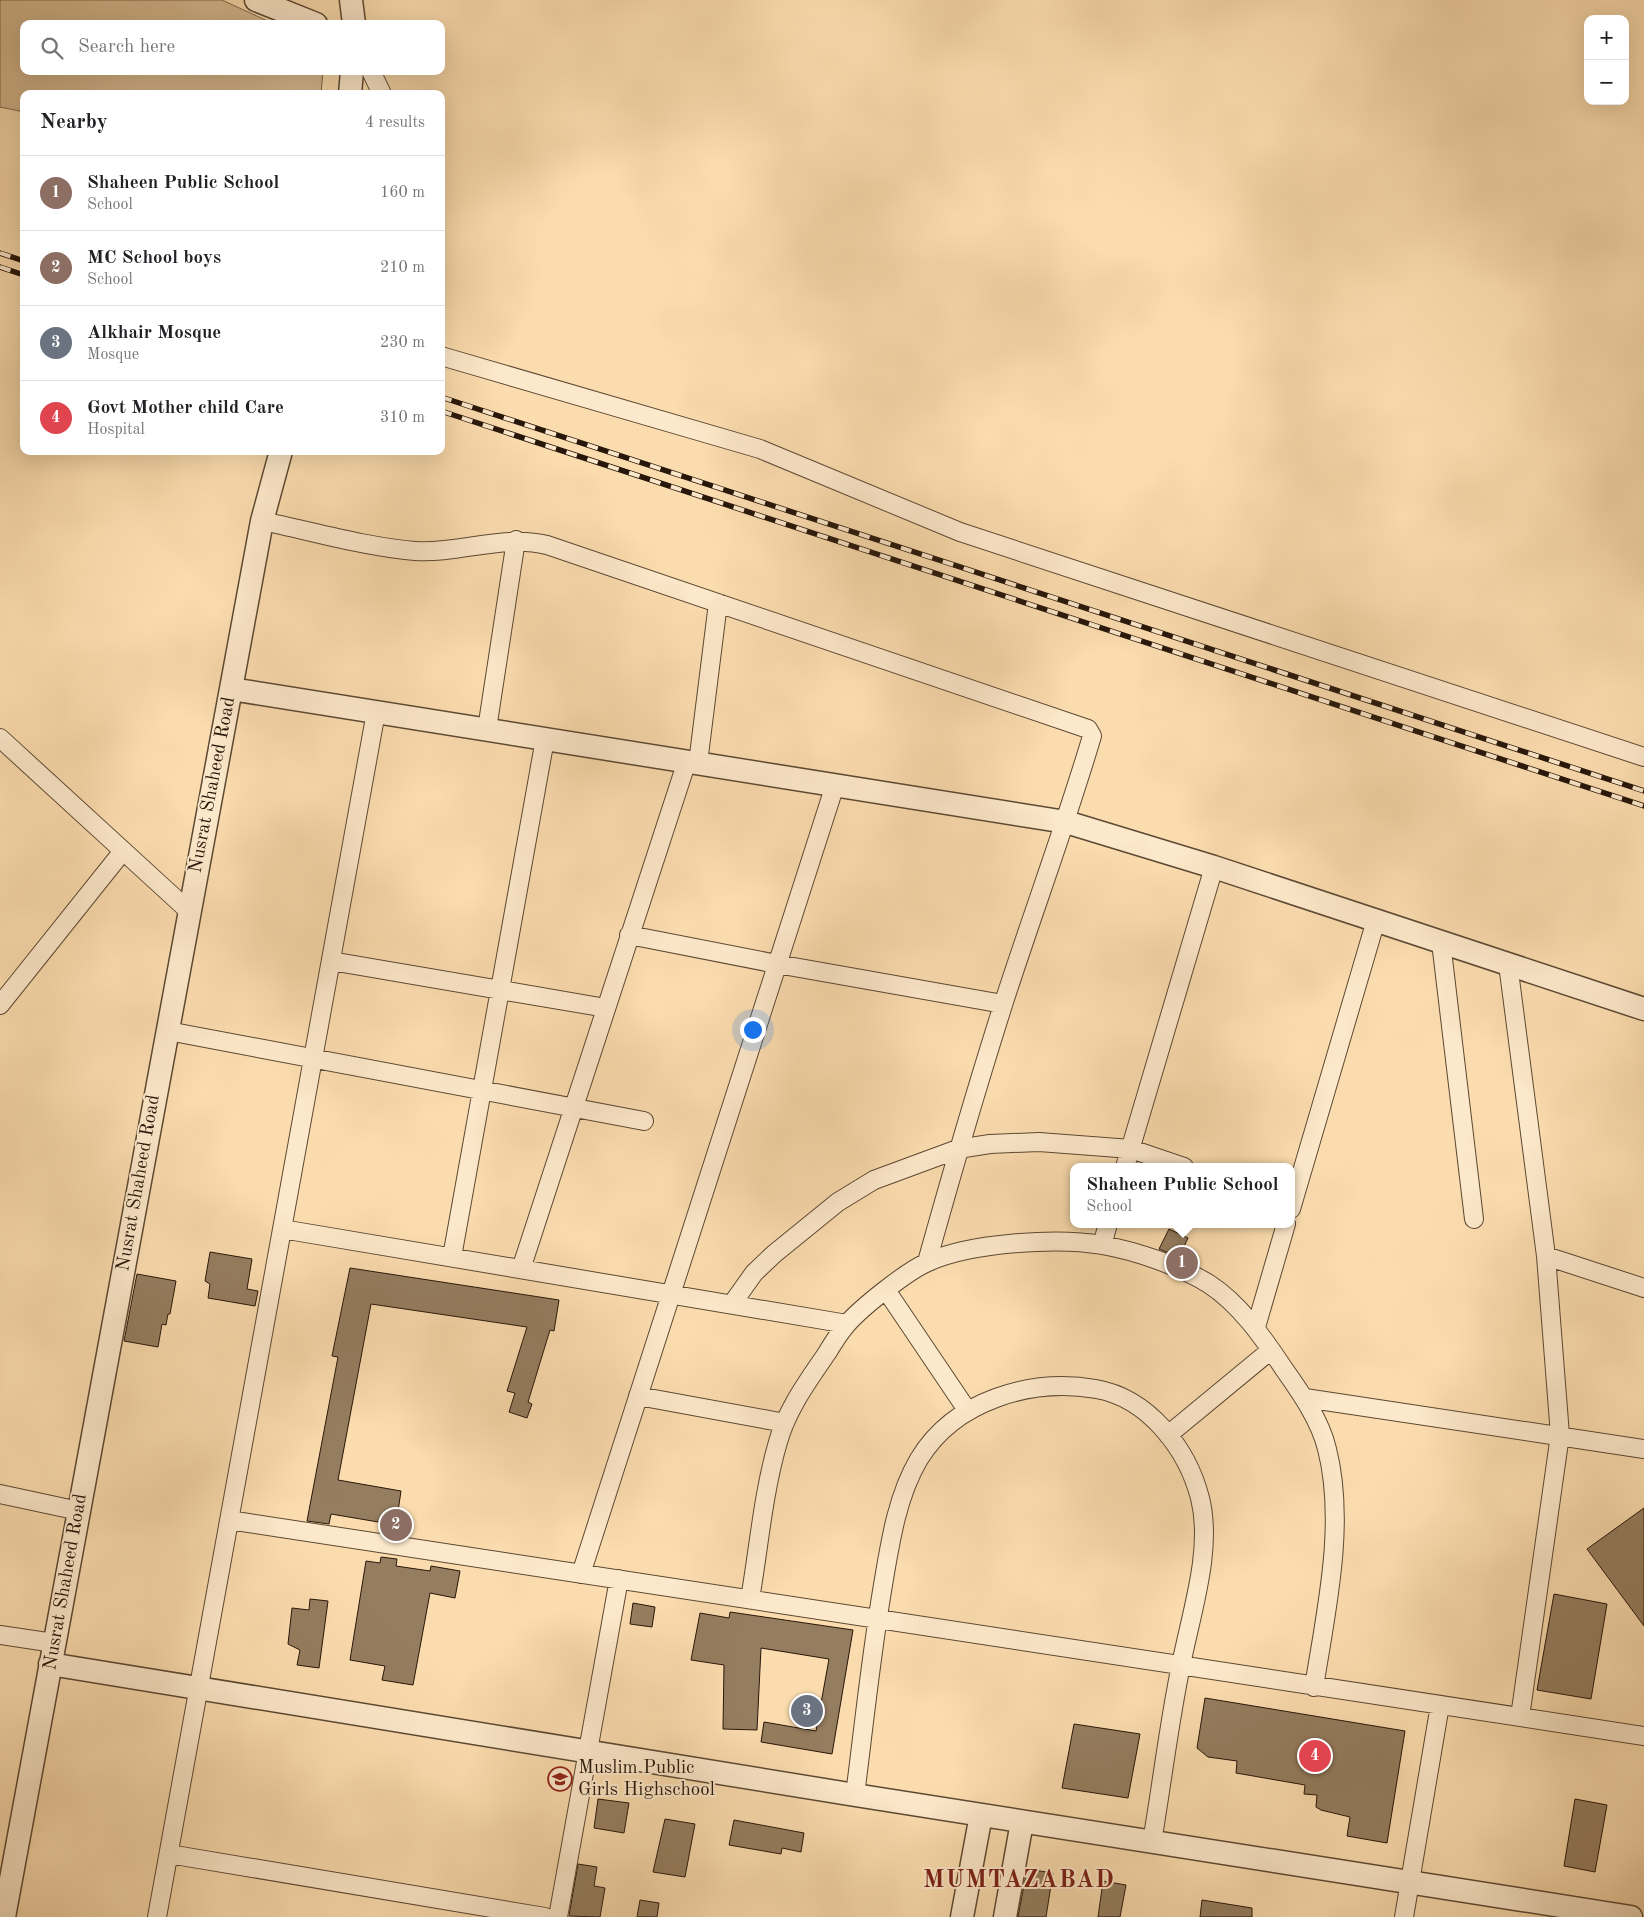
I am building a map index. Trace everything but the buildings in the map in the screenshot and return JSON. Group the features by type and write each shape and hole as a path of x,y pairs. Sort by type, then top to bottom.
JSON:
{"street":[{"path":"256,0 306,20"},
{"path":"352,0 354,20"},
{"path":"350,90 352,75"},
{"path":"374,75 380,90"},
{"path":"445,357 760,449 960,532 1644,757"},
{"name":"Nusrat Shaheed Road","path":"4,1917 7,1856 52,1654 262,521 280,455"},
{"path":"262,521 416,551 473,547 516,540 547,544 1088,729 1092,736 1066,822 1003,1004 958,1149 927,1262"},
{"path":"487,730 516,540"},
{"path":"521,1269 629,935 692,762 718,603"},
{"path":"231,689 1066,822 1214,867 1644,1009"},
{"path":"157,1917 376,712"},
{"path":"0,738 190,912"},
{"path":"452,1258 545,739"},
{"path":"581,1574 835,785"},
{"path":"3,996 123,851"},
{"path":"1126,1163 1214,867"},
{"path":"1295,1194 1376,920"},
{"path":"629,935 777,964 1003,1004"},
{"path":"1441,942 1474,1219"},
{"path":"331,961 606,1008"},
{"path":"1508,964 1546,1256 1560,1435 1520,1717"},
{"path":"168,1031 644,1121"},
{"path":"732,1304 754,1273 774,1254 838,1202 874,1180 958,1149 990,1144 1039,1142 1130,1149 1172,1163"},
{"path":"1102,1245 1107,1228"},
{"path":"1256,1327 1285,1228"},
{"path":"282,1229 847,1324"},
{"path":"750,1599 767,1490 784,1423 808,1380 847,1324 886,1290 927,1262 962,1252 1000,1245 1062,1242 1102,1245 1168,1264 1212,1286 1256,1327 1305,1398 1326,1447 1335,1496 1329,1594 1314,1687"},
{"path":"1546,1256 1644,1288"},
{"path":"886,1290 967,1410"},
{"path":"1168,1435 1271,1350"},
{"path":"855,1795 877,1619 890,1540 903,1495 920,1458 937,1437 967,1410 1025,1389 1079,1386 1102,1390 1132,1401 1157,1422 1186,1460 1200,1499 1204,1539 1195,1604 1181,1665 1152,1842"},
{"path":"638,1396 784,1423"},
{"path":"1305,1398 1644,1449"},
{"path":"0,1494 79,1511"},
{"path":"229,1520 1644,1736"},
{"path":"558,1917 619,1579"},
{"path":"0,1635 52,1654 198,1688 1022,1822 1631,1917"},
{"path":"1404,1917 1440,1705"},
{"path":"962,1917 981,1815"},
{"path":"1005,1917 1022,1822"},
{"path":"168,1854 545,1917"}],"shaded area":[{"path":"0,0 222,0 265,20 20,20 20,75 323,75 321,90 20,90 20,111 0,107"}],"railway":[{"path":"0,253 20,260"},
{"path":"0,267 20,274"},
{"path":"445,398 1644,791"},
{"path":"445,412 1644,806"}],"place":[{"name":"Shaheen Public School","path":"1182,1263"},
{"name":"MC School boys","path":"396,1525"},
{"name":"Alkhair Mosque","path":"807,1711"},
{"name":"Govt Mother child Care","path":"1315,1756"},
{"name":"Muslim Public Girls Highschool","path":"560,1779"}],"district":[{"name":"MUMTAZABAD","path":"1019,1881"}]}
